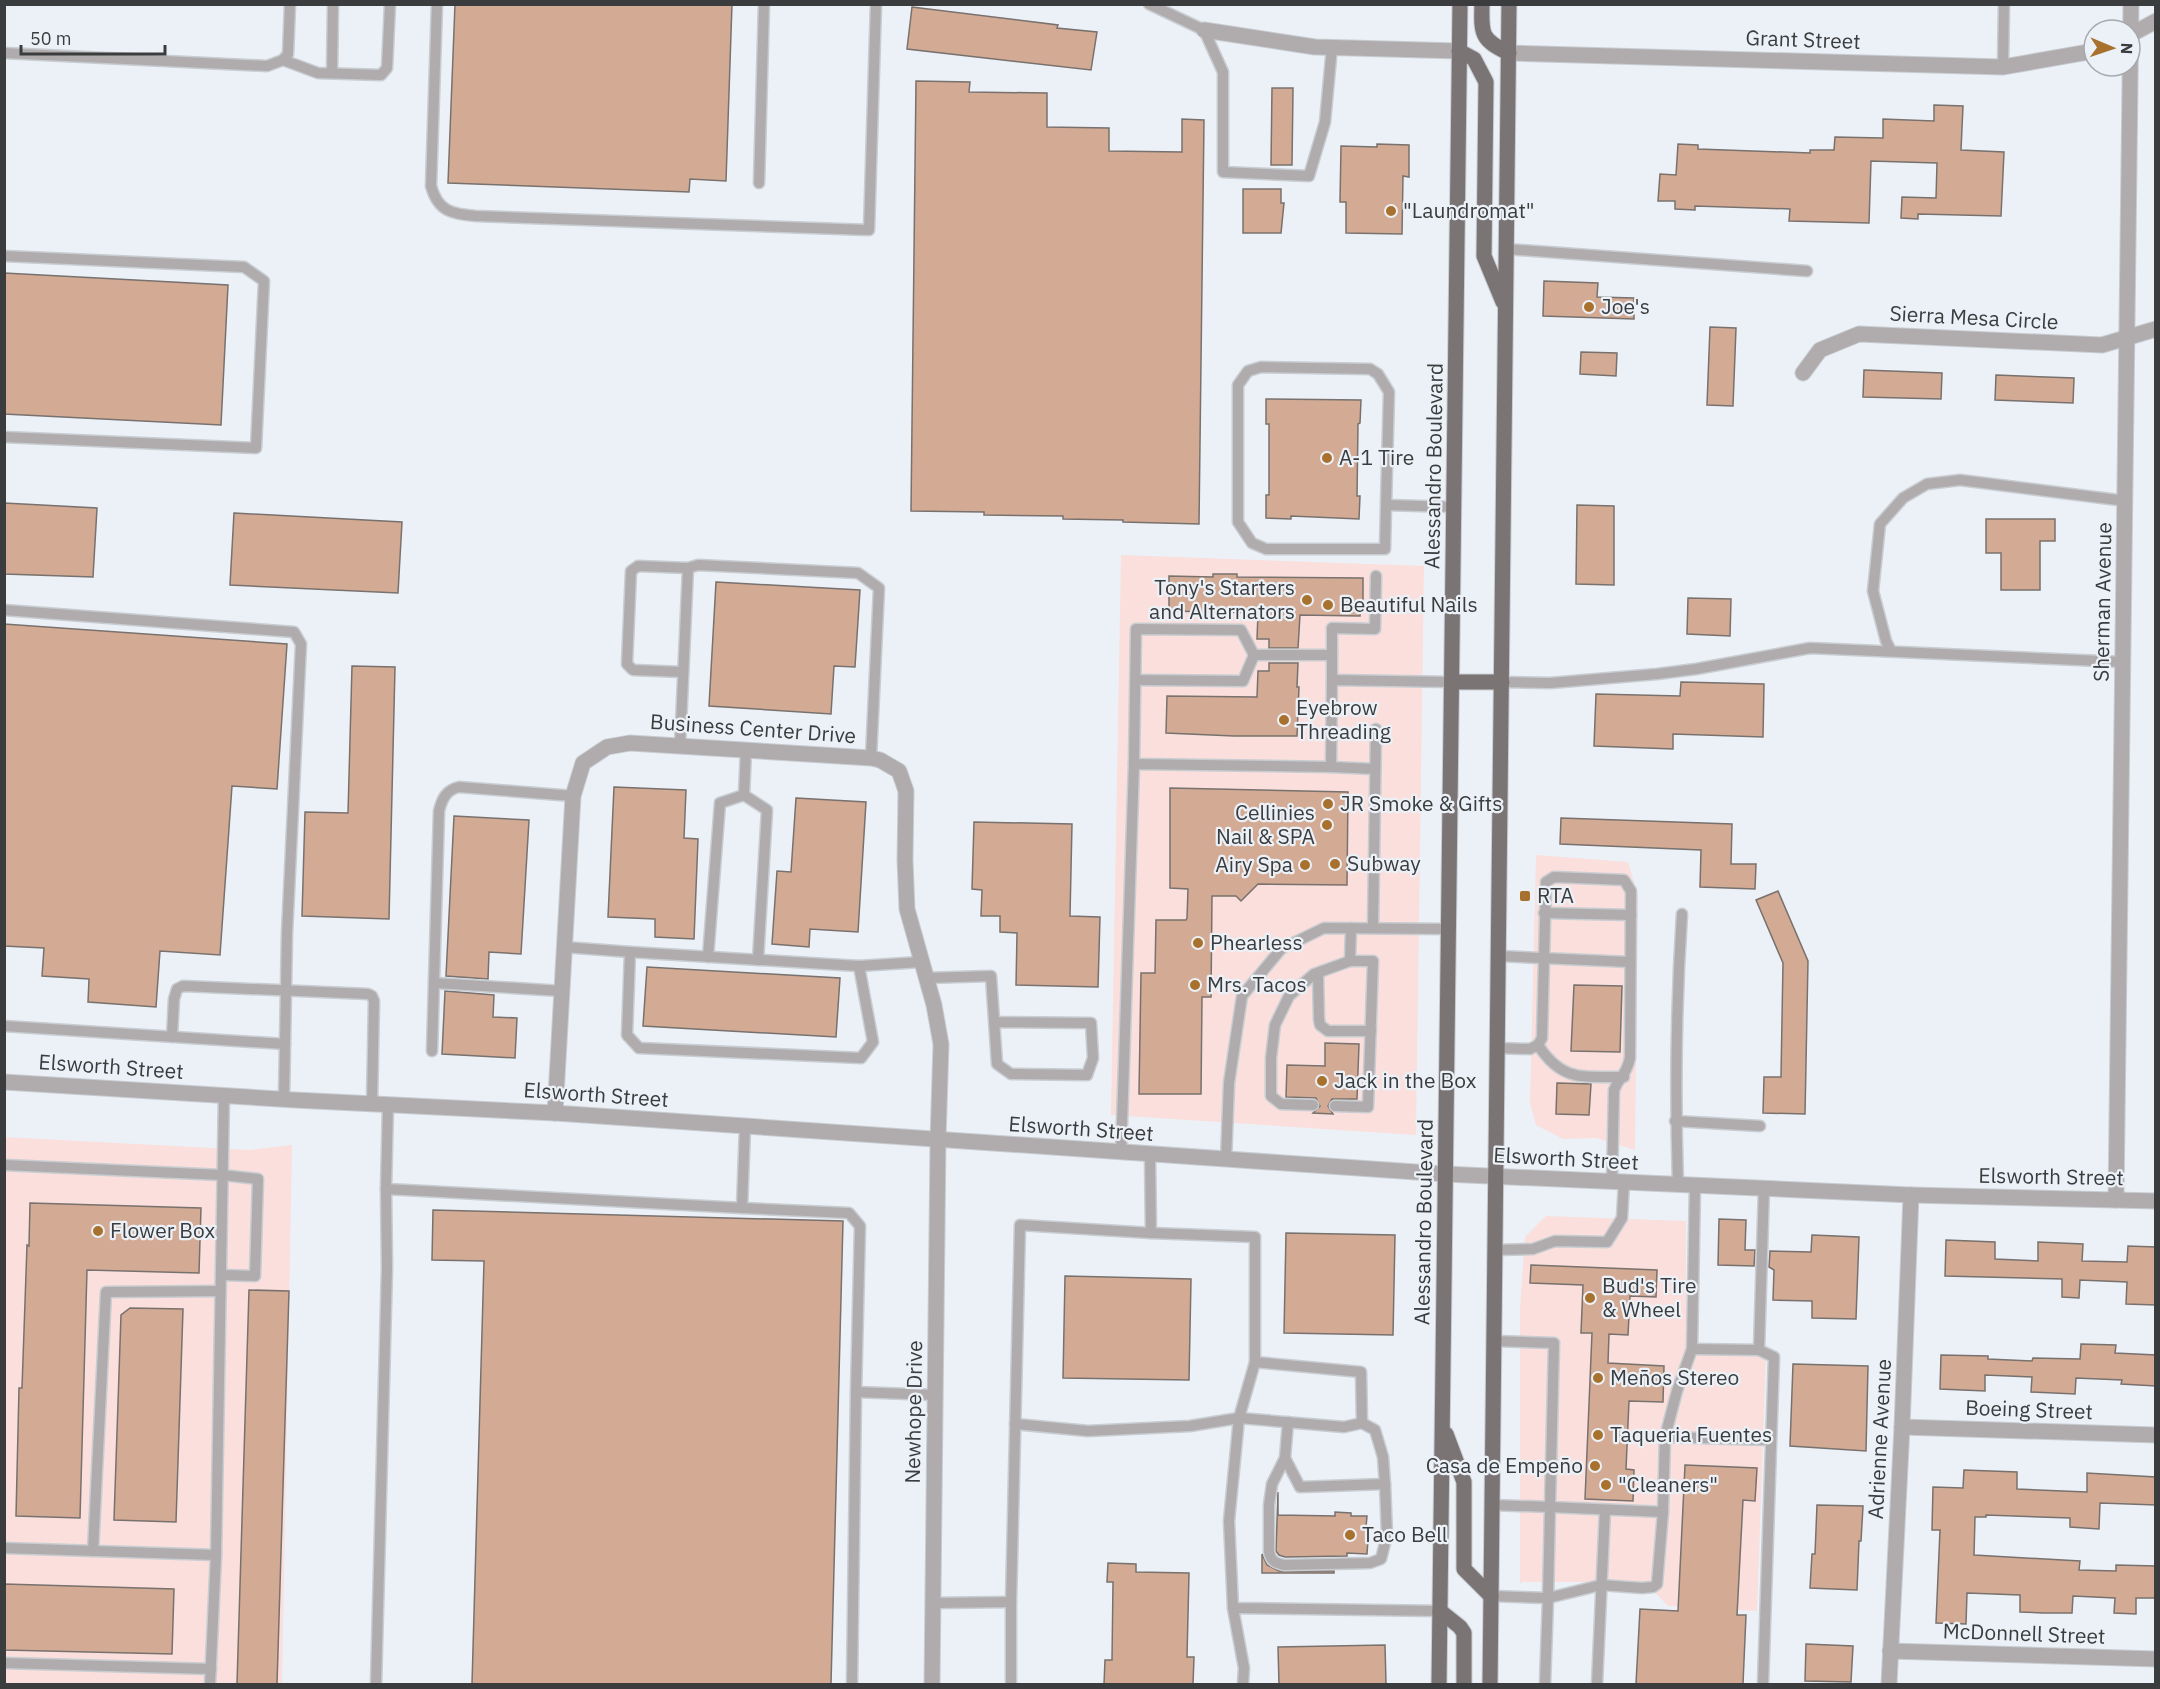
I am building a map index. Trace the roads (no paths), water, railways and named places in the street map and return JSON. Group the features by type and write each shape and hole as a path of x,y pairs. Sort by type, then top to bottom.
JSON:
{"main road":[{"name":"Alessandro Boulevard","path":"1439,1684 1460,4"},
{"path":"1482,4 1481,28 1491,45 1509,53"},
{"path":"1490,1684 1509,4"},
{"path":"1459,51 1474,59 1486,82 1484,256 1506,310"},
{"path":"1452,682 1502,682"},
{"path":"1443,1426 1464,1482 1464,1569 1491,1596"},
{"path":"1440,1611 1464,1633 1464,1684"}],"street":[{"path":"2142,29 2156,21"},
{"path":"1204,30 1315,46 1459,51"},
{"name":"Grant Street","path":"1509,53 2003,67 2082,53"},
{"name":"Sherman Avenue","path":"2116,1200 2130,78"},
{"name":"Sierra Mesa Circle","path":"1803,374 1820,350 1859,334 2103,345 2156,329"},
{"name":"Business Center Drive","path":"555,1113 573,796 583,763 607,747 630,743 871,758 880,760 899,771 906,791 907,909 934,1005 941,1044 938,1140"},
{"name":"Elsworth Street","path":"4,1082 284,1100 555,1113 1496,1177 1911,1195 2156,1201"},
{"name":"Newhope Drive","path":"932,1684 938,1140"},
{"name":"Adrienne Avenue","path":"1889,1684 1911,1195"},
{"name":"Boeing Street","path":"1902,1427 2156,1435"},
{"name":"McDonnell Street","path":"1890,1651 2156,1659"}],"lane":[{"path":"4,53 267,66 283,60 288,54 290,4"},
{"path":"332,73 333,4"},
{"path":"283,60 318,73 381,75 387,68 390,4"},
{"path":"437,4 431,186 435,199 445,209 459,215 476,216 869,230 876,4"},
{"path":"759,183 764,4"},
{"path":"1149,4 1204,30 1223,72 1223,172 1309,176 1326,123 1332,47"},
{"path":"2003,67 2004,4"},
{"path":"1507,249 1807,271"},
{"path":"4,256 244,267 264,281 256,448 4,437"},
{"path":"1261,367 1370,369 1378,374 1389,392 1386,505 1385,549 1266,549 1252,543 1238,522 1238,385 1248,371 1261,367"},
{"path":"1891,651 1886,641 1873,591 1880,524 1903,498 1928,484 1960,480 2126,501"},
{"path":"1386,505 1454,507"},
{"path":"683,672 633,670 627,664 631,571 638,566 858,573 879,588 871,758"},
{"path":"680,746 683,672 693,567"},
{"path":"1330,766 1332,628 1375,629 1376,576"},
{"path":"4,610 294,632 301,644 286,992 284,1100"},
{"path":"1121,1153 1134,764 1136,629 1241,630 1254,655"},
{"path":"1502,682 1560,682 1667,673 1810,648 2123,662"},
{"path":"1254,655 1332,655"},
{"path":"1136,680 1243,681 1254,655"},
{"path":"1332,680 1452,682"},
{"path":"1373,928 1376,729"},
{"path":"744,795 746,750"},
{"path":"1134,764 1330,766 1375,769"},
{"path":"432,1051 439,811 442,800 450,789 459,787 573,796"},
{"path":"708,957 720,803 744,795"},
{"path":"744,795 767,810 758,960"},
{"path":"1496,1250 1533,1249 1555,1240 1607,1242 1622,1218 1614,1090 1617,1081 1624,1077 1630,1058 1631,891 1624,880 1554,878 1546,882 1542,1038 1538,1046 1530,1049 1497,1048"},
{"path":"1544,913 1631,915"},
{"path":"1678,1185 1676,1120 1678,972 1682,914"},
{"path":"1226,1160 1229,1083 1242,996 1281,949 1324,928 1449,929"},
{"path":"1350,961 1351,928"},
{"path":"564,947 859,966 921,962"},
{"path":"630,952 627,1035 639,1048 861,1058 873,1041 859,966"},
{"path":"1498,956 1630,962"},
{"path":"1313,1105 1281,1104 1271,1096 1271,1058 1275,1025 1289,996 1314,974 1350,961 1373,961 1368,1107 1335,1106"},
{"path":"1318,973 1319,1019 1324,1029 1328,1031 1371,1031"},
{"path":"925,978 991,976 996,1022 997,1064 1011,1074 1087,1075 1094,1058 1091,1023 996,1022"},
{"path":"434,983 562,991"},
{"path":"172,1036 174,999 177,989 183,986 372,996 374,1001 372,1104"},
{"path":"4,1026 285,1044"},
{"path":"1538,1046 1559,1070 1579,1076 1624,1077"},
{"path":"210,1684 216,1555 224,1095"},
{"path":"376,1684 387,1268 388,1105"},
{"path":"1676,1120 1760,1126"},
{"path":"742,1208 745,1126"},
{"path":"1150,1155 1152,1233"},
{"path":"4,1165 222,1175 258,1179 255,1276 221,1275"},
{"path":"1491,1596 1548,1598 1601,1586 1642,1588 1653,1587 1657,1584 1663,1512 1665,1437 1677,1391 1692,1349 1695,1185"},
{"path":"1759,1350 1764,1188"},
{"path":"387,1189 849,1213 860,1226 852,1684"},
{"path":"1011,1684 1020,1225 1254,1237 1255,1362 1239,1418 1228,1521 1233,1608 1244,1668 1243,1684"},
{"path":"93,1551 106,1292 220,1291"},
{"path":"1494,1341 1554,1343 1545,1684"},
{"path":"1692,1349 1759,1350 1774,1357 1763,1684"},
{"path":"1255,1362 1361,1372 1362,1423"},
{"path":"856,1392 935,1395"},
{"path":"1015,1424 1088,1431 1190,1425 1239,1418 1288,1422 1344,1427 1362,1423 1375,1430 1383,1457 1387,1535 1381,1559 1370,1563 1284,1565 1270,1558 1269,1517 1272,1484 1285,1458 1288,1422"},
{"path":"1665,1437 1770,1440"},
{"path":"1285,1458 1300,1486 1385,1484"},
{"path":"1492,1505 1663,1512"},
{"path":"1597,1684 1605,1510"},
{"path":"4,1548 216,1555"},
{"path":"933,1603 1011,1602"},
{"path":"1233,1608 1440,1611"},
{"path":"4,1664 211,1669"}],"place":[{"name":"\"Laundromat\"","path":"1391,211"},
{"name":"Joe's","path":"1589,307"},
{"name":"A-1 Tire","path":"1327,458"},
{"name":"Tony's Starters and Alternators","path":"1307,600"},
{"name":"Beautiful Nails","path":"1328,605"},
{"name":"Eyebrow Threading","path":"1284,720"},
{"name":"JR Smoke & Gifts","path":"1328,804"},
{"name":"Cellinies Nail & SPA","path":"1327,825"},
{"name":"Subway","path":"1335,864"},
{"name":"Airy Spa","path":"1305,865"},
{"name":"RTA","path":"1525,896"},
{"name":"Phearless","path":"1198,943"},
{"name":"Mrs. Tacos","path":"1195,985"},
{"name":"Jack in the Box","path":"1322,1081"},
{"name":"Flower Box","path":"98,1231"},
{"name":"Bud's Tire & Wheel","path":"1590,1298"},
{"name":"Meños Stereo","path":"1598,1378"},
{"name":"Taqueria Fuentes","path":"1598,1435"},
{"name":"Casa de Empeño","path":"1595,1466"},
{"name":"\"Cleaners\"","path":"1606,1485"},
{"name":"Taco Bell","path":"1350,1535"}]}
